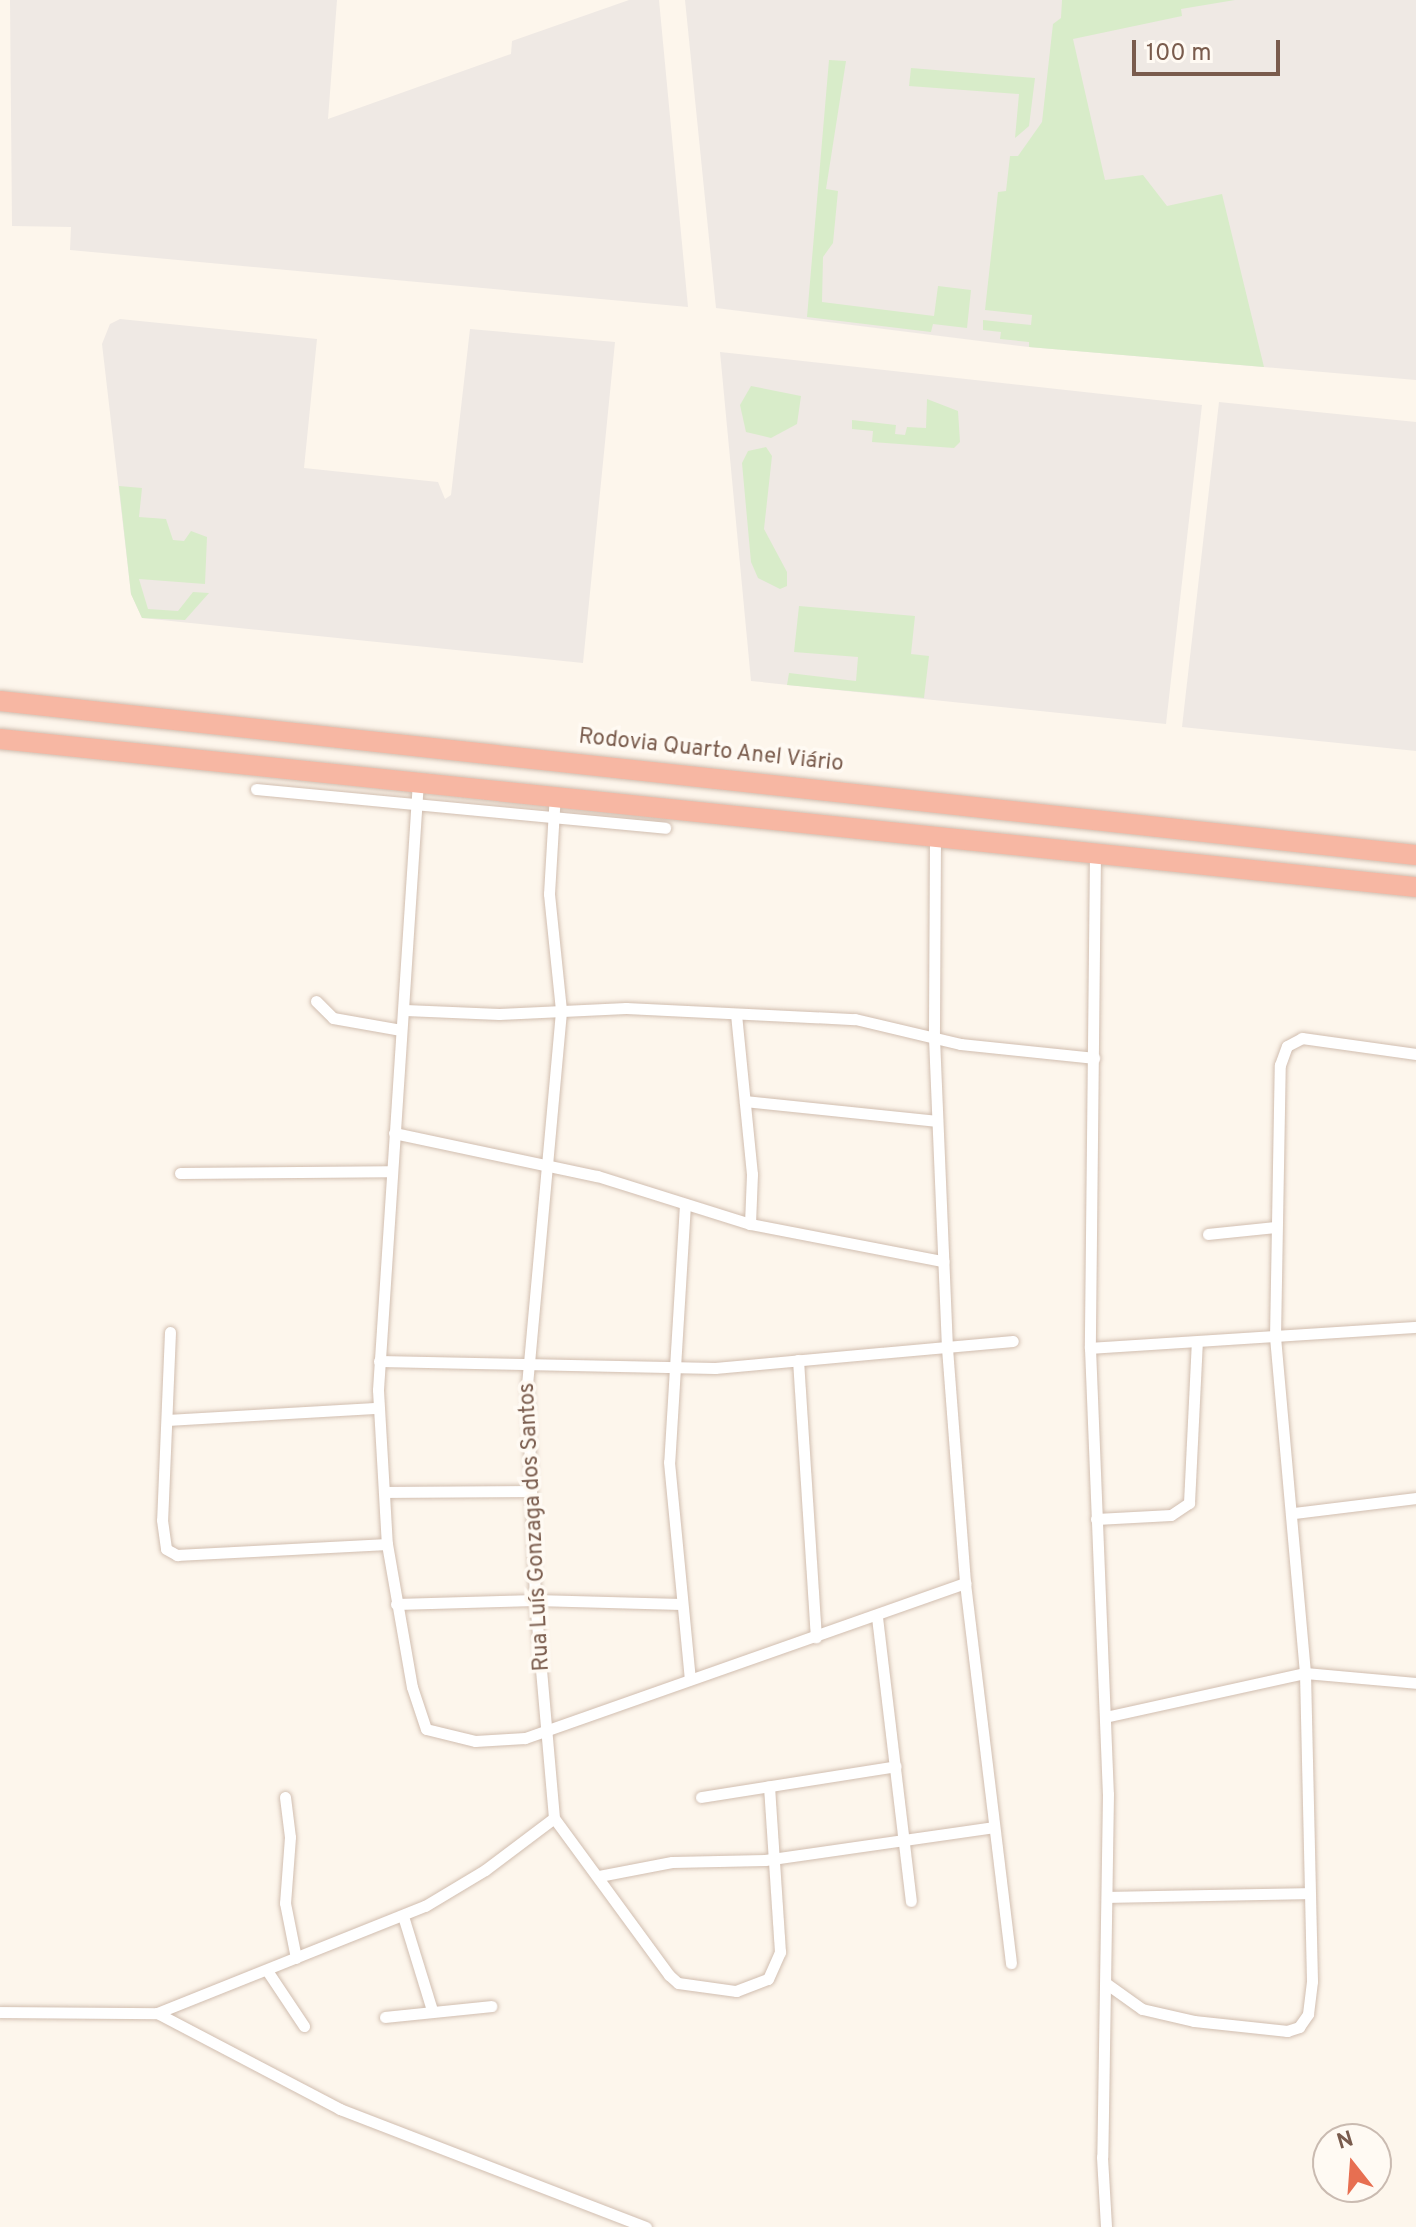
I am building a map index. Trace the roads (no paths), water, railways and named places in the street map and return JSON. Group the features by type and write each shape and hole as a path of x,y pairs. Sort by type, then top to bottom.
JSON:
{"highway":[{"name":"Rodovia Quarto Anel Viário","path":"0,701 601,763 1416,855"},
{"path":"123,713 123,750"},
{"path":"0,739 597,797 935,837 1416,887"},
{"path":"597,797 601,763"},
{"path":"982,842 988,806"},
{"path":"1084,817 1095,853"}],"street":[{"path":"418,781 405,1010 389,1171 378,1408 387,1544 396,1604 426,1729 463,1740 507,1742 548,1731 690,1679 877,1617 965,1583"},
{"path":"256,789 665,828"},
{"name":"Rua Luís Gonzaga dos Santos","path":"554,1818 535,1600 527,1368 561,1010 549,894 551,817 555,793"},
{"path":"935,837 934,1038 947,1348 965,1583 1011,1963"},
{"path":"1095,853 1090,1348 1109,1897 1106,2227"},
{"path":"316,1001 333,1018 401,1030"},
{"path":"405,1010 561,1010 855,1019 934,1038 1094,1058"},
{"path":"736,1014 753,1191 750,1224"},
{"path":"1107,1984 1142,2009 1176,2019 1252,2030 1299,2027 1308,2014 1312,1981 1305,1673 1294,1513 1275,1338 1280,1065 1287,1046 1302,1038 1416,1054"},
{"path":"745,1101 937,1121"},
{"path":"394,1133 546,1164 750,1224 943,1261"},
{"path":"180,1173 389,1171"},
{"path":"685,1204 669,1462 690,1679"},
{"path":"1208,1234 1275,1227"},
{"path":"1090,1348 1416,1327"},
{"path":"170,1332 162,1531 171,1554 387,1544"},
{"path":"379,1361 527,1368 673,1369 1013,1341"},
{"path":"1096,1519 1171,1515 1189,1503 1197,1342"},
{"path":"798,1360 816,1637"},
{"path":"168,1420 378,1408"},
{"path":"384,1492 531,1491"},
{"path":"1294,1513 1416,1498"},
{"path":"396,1604 535,1600 681,1604"},
{"path":"877,1617 911,1901"},
{"path":"1105,1717 1305,1673 1416,1683"},
{"path":"701,1797 896,1766"},
{"path":"0,2012 157,2013 268,1972 403,1916 485,1870 554,1818 678,1983 736,1991 768,1979 777,1962 776,1859 769,1786"},
{"path":"285,1797 290,1847 285,1903 296,1958"},
{"path":"599,1876 672,1862 776,1859 993,1827"},
{"path":"1109,1897 1309,1893"},
{"path":"403,1916 432,2010"},
{"path":"268,1972 304,2026"},
{"path":"385,2017 491,2006"},
{"path":"157,2013 340,2109 646,2227"}]}
